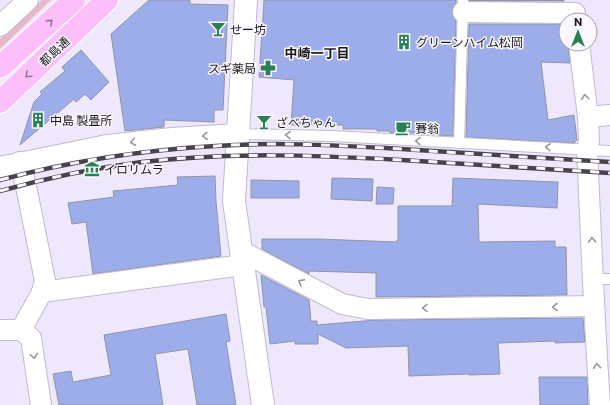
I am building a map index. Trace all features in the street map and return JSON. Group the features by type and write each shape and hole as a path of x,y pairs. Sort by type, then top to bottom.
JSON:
{"main road":[{"name":"都島通","path":"0,67 74,0"},
{"name":"都島通","path":"0,102 107,0"}],"street":[{"path":"0,26 28,0"},
{"path":"246,0 234,201 263,405"},
{"path":"463,6 575,11"},
{"path":"580,52 588,117 589,141 586,149 602,279 599,317 600,405"},
{"path":"588,117 610,115"},
{"path":"0,167 107,145 172,138 238,134"},
{"path":"20,162 45,281 42,292 21,330"},
{"path":"42,292 242,258 342,304 368,309 599,317"},
{"path":"0,330 21,330 31,338 41,405"}],"lane":[{"path":"459,143 463,6"},
{"path":"238,134 332,136 610,151"}],"shaded area":[{"path":"42,0 51,0 0,49 0,39"}],"building":[{"path":"149,0 190,0 190,4 228,5 223,110 214,110 214,122 164,120 164,127 125,131 111,34"},
{"path":"264,0 456,0 452,12 456,21 453,136 421,133 390,133 390,131 377,131 377,129 343,129 343,125 291,125 294,80 259,77"},
{"path":"564,0 564,1 469,1"},
{"path":"469,24 558,24 558,52 569,52 570,63 541,62 548,120 574,115 577,140 574,143 466,137"},
{"path":"81,50 109,82 91,100 85,94 76,102 74,99 20,145 34,102 42,94 40,92 65,71 62,67"},
{"path":"215,176 221,256 93,274 86,222 72,224 68,203 114,197 113,191 178,185 177,177"},
{"path":"332,178 373,179 372,201 331,199"},
{"path":"453,178 558,182 557,208 478,204 479,242 555,241 555,247 566,247 567,295 376,297 376,273 309,271 309,274 262,249 262,239 318,239 397,242 398,206 452,206"},
{"path":"251,180 299,181 299,198 251,198"},
{"path":"377,187 394,188 393,204 376,204"},
{"path":"261,275 309,300 311,321 317,321 317,325 376,320 583,318 585,342 555,343 555,341 498,343 500,374 409,376 408,346 346,348 318,334 318,344 295,344 295,341 270,344"},
{"path":"226,314 230,341 226,342 236,405 197,405 188,349 155,354 163,405 59,405 53,374 71,371 73,382 111,375 104,335"},
{"path":"539,377 587,377 588,405 540,405"}],"railway":[{"path":"0,180 53,167 107,157 161,150 237,145 300,144 610,162"},
{"path":"0,191 71,174 124,164 174,159 271,155 368,158 610,173"}],"place":[{"name":"せー坊","path":"218,29"},
{"name":"グリーンハイム松岡","path":"404,42"},
{"name":"スギ薬局","path":"268,68"},
{"name":"中島 製畳所","path":"38,120"},
{"name":"ざべちゃん","path":"264,122"},
{"name":"賽翁","path":"403,128"},
{"name":"イロリムラ","path":"92,169"}],"district":[{"name":"中崎一丁目","path":"317,53"}]}
